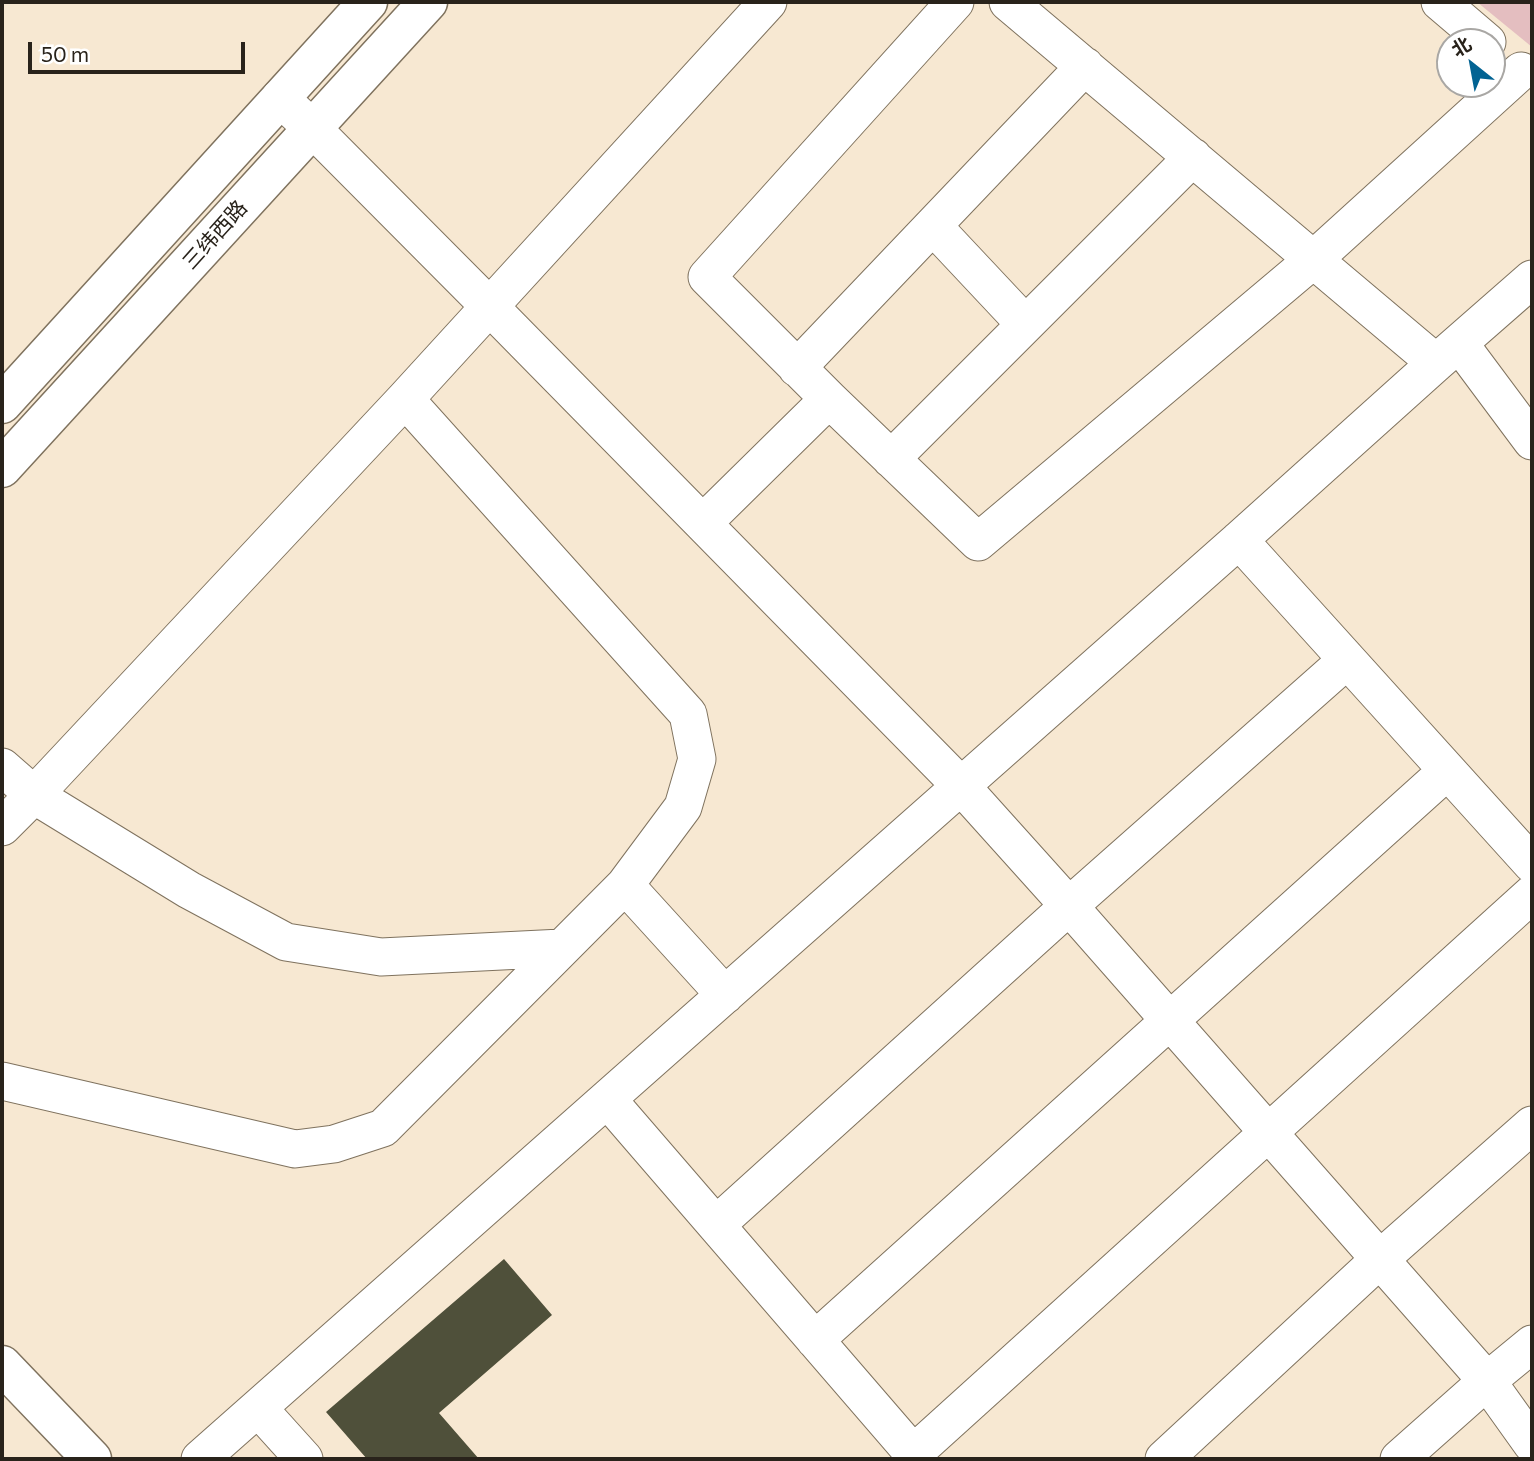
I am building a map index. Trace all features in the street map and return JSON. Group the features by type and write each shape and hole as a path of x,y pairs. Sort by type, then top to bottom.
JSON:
{"main road":[{"name":"三纬西路","path":"2,404 368,2"},
{"name":"三纬西路","path":"2,468 428,2"},
{"path":"2,1364 92,1459"}],"street":[{"path":"2,827 405,399 768,2"},
{"path":"955,2 707,277 797,368 978,542 1527,76 1506,58"},
{"path":"1008,2 1314,259 1448,353 1532,441"},
{"path":"1440,2 1471,28"},
{"path":"797,368 1085,66"},
{"path":"280,98 313,128 962,787 1487,1381 1532,1444"},
{"path":"891,459 1193,157"},
{"path":"933,226 1025,324"},
{"path":"200,1459 962,787 1532,279"},
{"path":"2,1081 295,1149 334,1144 383,1128 625,885 683,807 696,759 688,714 405,399"},
{"path":"703,523 829,399"},
{"path":"1239,541 1532,864"},
{"path":"716,1224 1069,905 1347,660"},
{"path":"2,767 34,795 189,890 286,942 381,957 562,948"},
{"path":"815,1340 1447,771"},
{"path":"625,885 725,995"},
{"path":"608,1100 915,1457 1532,894"},
{"path":"1164,1459 1380,1259 1532,1125"},
{"path":"1399,1459 1532,1344"},
{"path":"258,1408 304,1459"}],"shaded area":[{"path":"1477,2 1532,2 1532,47"}],"building":[{"path":"504,1259 552,1315 439,1413 479,1459 367,1459 326,1412"}]}
